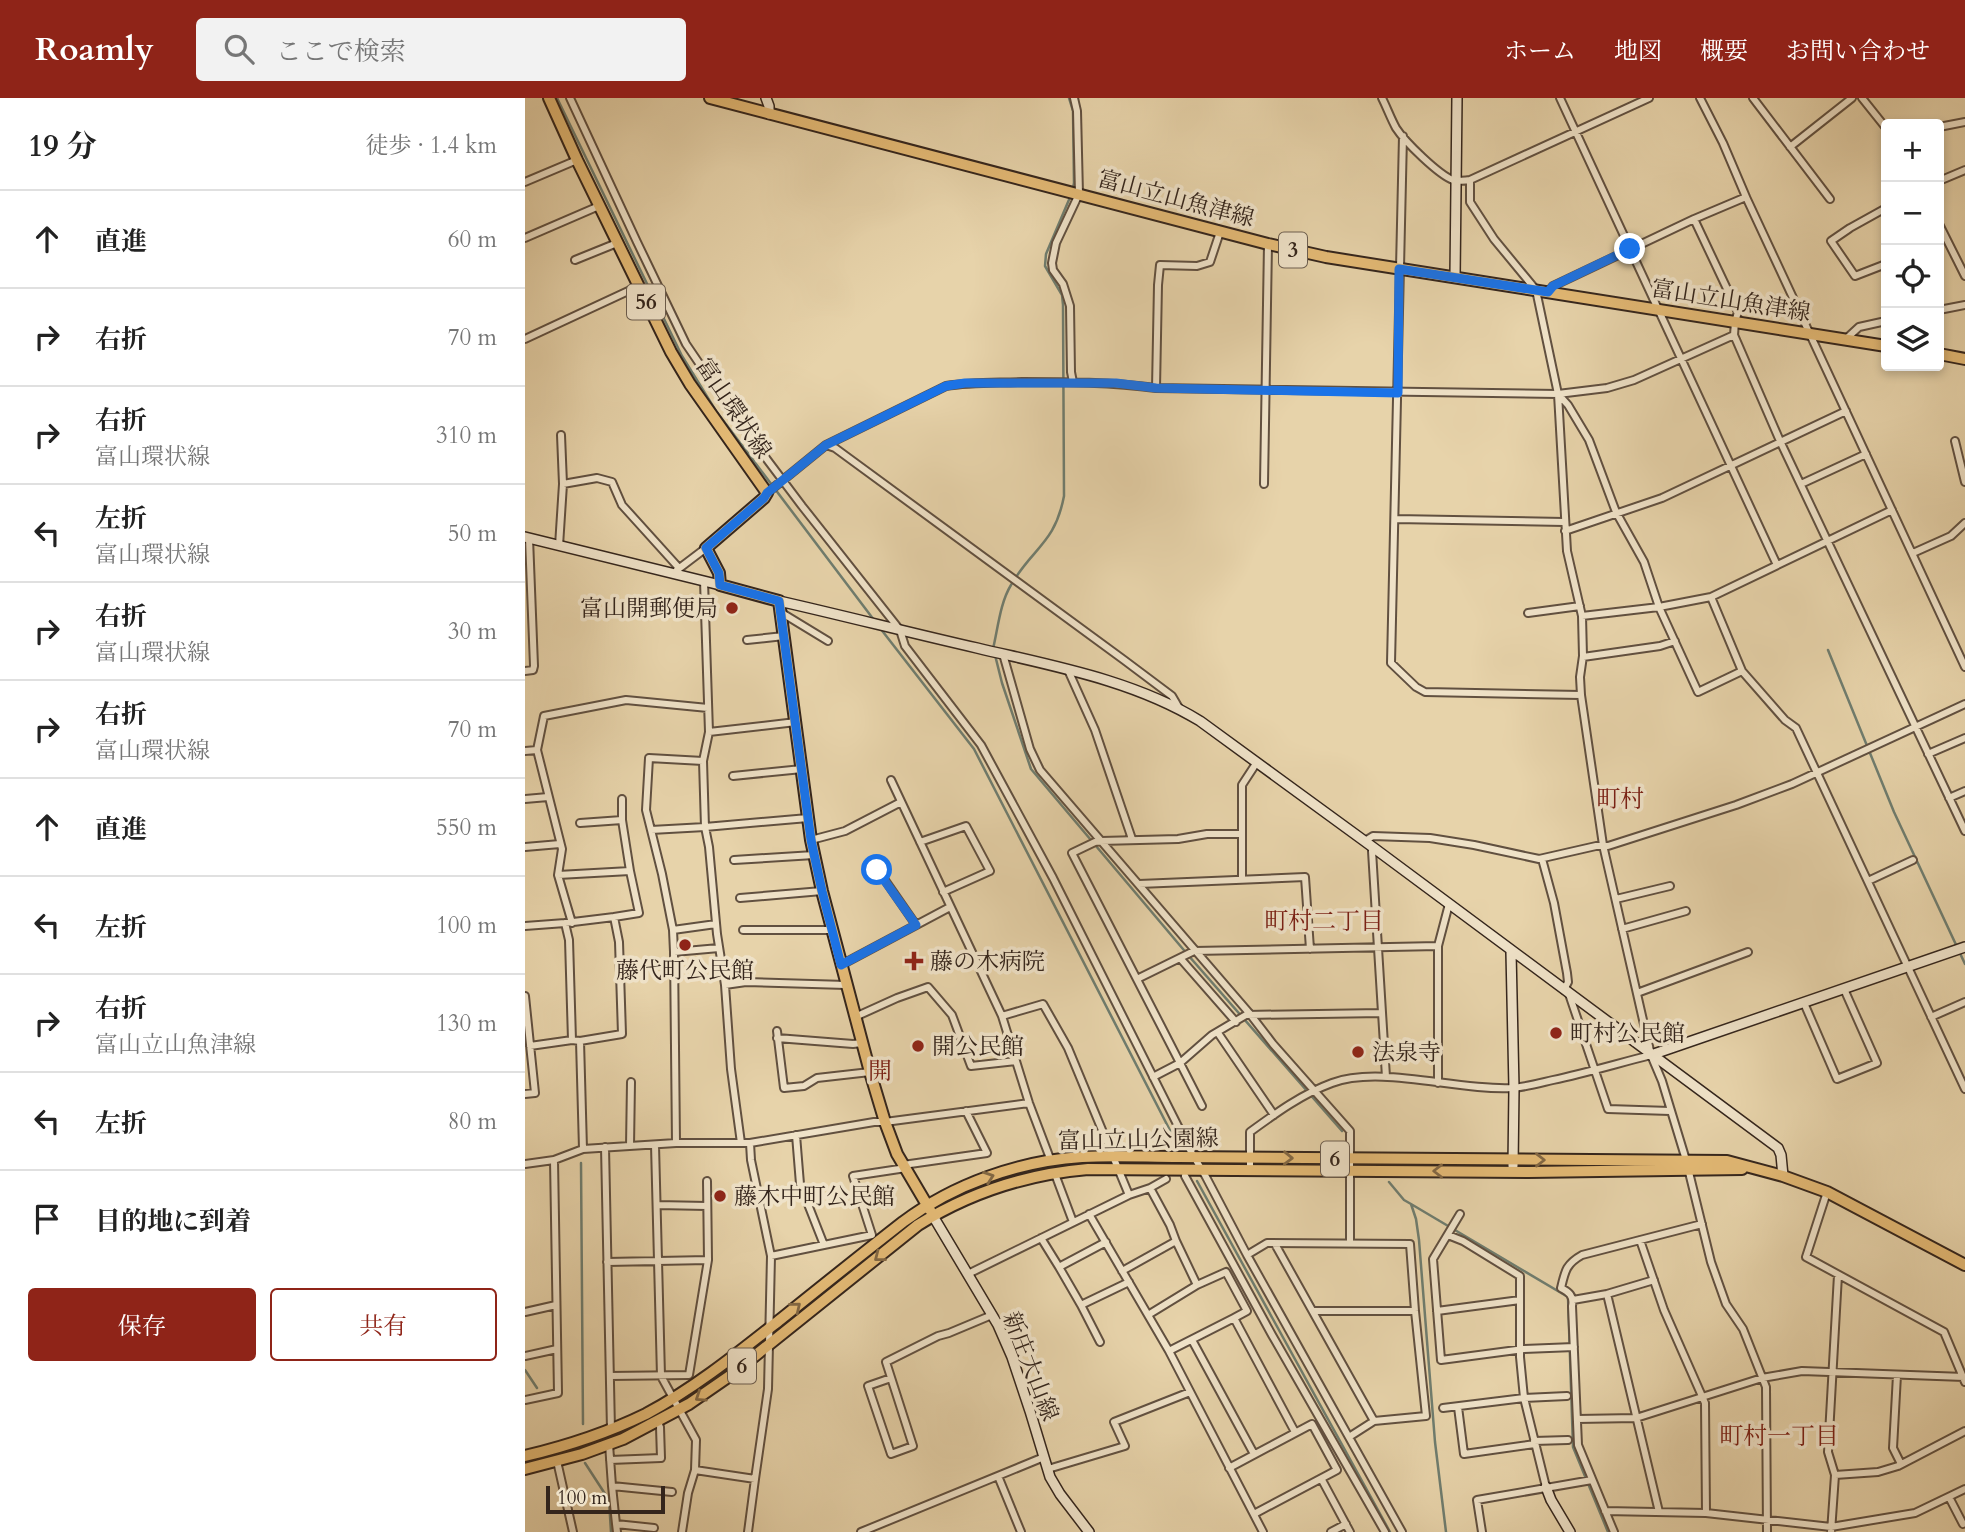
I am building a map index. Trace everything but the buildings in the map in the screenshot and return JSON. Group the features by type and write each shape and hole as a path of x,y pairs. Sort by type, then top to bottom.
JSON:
{"main road":[{"name":"富山環状線","path":"549,98 671,352 690,384 769,492 706,548"},
{"name":"富山立山魚津線","path":"711,98 1220,232 1327,257 1881,344"},
{"path":"1944,355 1965,359"},
{"path":"706,548 719,573 720,585 779,607 811,840 822,891 885,1122 897,1154 930,1211"},
{"name":"富山立山公園線","path":"525,1469 609,1444 679,1410 731,1375 918,1225 930,1211 958,1189 1014,1169 1084,1157 1194,1157 1250,1164"},
{"name":"富山立山公園線","path":"525,1456 611,1430 673,1399 719,1368 902,1222 1011,1183 1072,1170 1202,1169 1250,1164 1687,1165 1751,1169 1783,1176 1827,1192 1965,1265"}],"street":[{"path":"570,98 687,344 741,425 900,630 905,646 981,745 1053,878 1194,1157 1402,1532"},
{"path":"766,98 769,114"},
{"path":"1073,382 1070,306 1052,263 1056,243 1079,194 1077,111 1074,98"},
{"path":"1393,98 1384,101 1396,128 1429,163 1456,181 1470,180 1649,98"},
{"path":"1455,277 1457,98"},
{"path":"1560,98 1777,565"},
{"path":"1700,98 1965,667"},
{"path":"1765,98 1756,101 1830,199"},
{"path":"1790,147 1852,98"},
{"path":"1862,98 1881,122"},
{"path":"1944,126 1965,122"},
{"path":"1403,136 1391,663 1425,692 1581,695"},
{"path":"525,182 577,160"},
{"path":"1944,179 1965,170"},
{"path":"1470,180 1470,202 1494,239 1542,291 1558,394 1565,531 1582,616 1581,695 1603,845 1651,1055 1662,1081 1687,1165 1711,1262 1726,1304 1743,1329 1766,1387 1767,1532"},
{"path":"1542,291 1746,197"},
{"path":"525,238 599,206"},
{"path":"1881,211 1831,241 1854,276 1881,266"},
{"path":"1694,219 1738,312 1734,335 1780,442 1949,798 1962,817 1965,831"},
{"path":"1156,388 1160,265 1197,267 1210,262 1220,232"},
{"path":"1944,234 1965,276"},
{"path":"575,260 617,243"},
{"path":"1264,484 1268,244"},
{"path":"525,340 639,286"},
{"path":"1944,309 1965,305"},
{"path":"1846,339 1859,327 1881,322"},
{"path":"769,492 826,445 946,386 965,383 1073,382 1116,383 1156,388 1558,394 1607,388 1634,380 1734,335"},
{"path":"1558,394 1568,405 1589,440 1616,512 1644,562 1659,607 1698,692 1742,671"},
{"path":"1565,531 1662,498 1846,411"},
{"path":"559,546 563,484 561,435"},
{"path":"1955,441 1965,482"},
{"path":"826,445 835,448 1125,660 1172,696 1179,709"},
{"path":"1801,484 1866,454"},
{"path":"563,484 597,478 612,482 622,505 676,571"},
{"path":"1582,616 1659,607 1711,597 1892,510"},
{"path":"1395,519 1564,522"},
{"path":"1913,554 1951,536 1965,523"},
{"path":"525,671 533,670 534,666 527,538 676,571 720,585"},
{"path":"676,571 706,548"},
{"path":"703,581 709,732 703,761 705,828 741,1143"},
{"path":"1711,597 1742,671 1786,720 1796,727 1965,1088"},
{"path":"1528,613 1580,606"},
{"path":"779,607 859,620 1068,670 1130,687 1179,709 1200,721 1365,841 1777,1148 1781,1155 1783,1176"},
{"path":"779,607 828,641"},
{"path":"747,640 784,636"},
{"path":"1583,657 1660,646 1675,641"},
{"path":"1003,654 1030,749 1040,769 1350,1131 1350,1243"},
{"path":"1068,670 1095,730 1132,839"},
{"path":"583,1149 569,923 558,875 562,849 537,750 544,716 626,701 708,708"},
{"path":"1365,841 1373,836 1430,838 1542,859 1608,846 1736,804 1818,772 1965,704"},
{"path":"709,732 796,722"},
{"path":"1928,754 1965,738"},
{"path":"525,751 537,750"},
{"path":"676,1143 673,930 646,810 649,758 703,761"},
{"path":"1242,879 1242,785 1257,762"},
{"path":"733,776 802,769"},
{"path":"891,780 1002,1016 1029,1103 1051,1161"},
{"path":"1949,798 1965,791"},
{"path":"525,799 548,797"},
{"path":"525,926 639,913 622,820 622,799"},
{"path":"811,840 845,831 901,802"},
{"path":"651,830 705,828 808,818"},
{"path":"580,823 622,820"},
{"path":"920,842 966,827 989,871 943,892"},
{"path":"1202,1106 1072,853 1101,841 1241,834"},
{"path":"525,847 560,844"},
{"path":"1374,848 1377,947 1386,1077"},
{"path":"734,860 814,855"},
{"path":"1542,859 1554,903 1568,982 1567,991 1608,1109 1670,1111"},
{"path":"1868,881 1913,860"},
{"path":"877,870 916,925"},
{"path":"558,875 630,871"},
{"path":"1139,884 1305,877 1310,949"},
{"path":"1616,899 1670,886"},
{"path":"740,898 822,891"},
{"path":"1438,1083 1438,946 1449,904"},
{"path":"841,965 950,907"},
{"path":"1622,929 1686,911"},
{"path":"530,1046 622,1034 619,942 614,917"},
{"path":"673,930 716,924"},
{"path":"743,930 832,930"},
{"path":"1137,979 1194,951 1438,946"},
{"path":"1250,1164 1250,1132 1315,1090 1333,1082 1353,1078 1386,1077 1479,1088 1514,1087 1594,1070 1651,1055 1965,947"},
{"path":"674,951 719,948"},
{"path":"1511,952 1513,1166"},
{"path":"1637,993 1748,952"},
{"path":"1180,958 1236,1022"},
{"path":"725,985 745,982 846,985"},
{"path":"855,1017 929,987 952,1015 971,1066 1016,1061"},
{"path":"1804,1003 1837,1079 1877,1063 1843,989"},
{"path":"525,996 535,1093 525,1094"},
{"path":"1931,1017 1965,1002"},
{"path":"1002,1016 1043,1004 1067,1048 1129,1195"},
{"path":"1153,1077 1180,1063 1218,1032 1250,1014 1382,1013"},
{"path":"1218,1032 1274,1115"},
{"path":"862,1044 777,1035 784,1088 804,1086 817,1078 870,1072"},
{"path":"630,1146 631,1082"},
{"path":"525,1164 554,1160 583,1149 676,1143 750,1143 874,1122 1029,1103"},
{"path":"771,1256 872,1234 853,1177 987,1153 966,1111"},
{"path":"796,1135 800,1184 824,1245"},
{"path":"748,1532 768,1389 771,1256 751,1160 750,1143"},
{"path":"655,1145 660,1376 696,1440 695,1469 682,1532"},
{"path":"605,1147 611,1430"},
{"path":"525,1400 558,1392 554,1160"},
{"path":"1055,1174 1073,1222"},
{"path":"1185,1176 1385,1532"},
{"path":"968,1274 1166,1179"},
{"path":"610,1376 689,1375 708,1260 707,1181"},
{"path":"1150,1188 1197,1285"},
{"path":"1577,1419 1636,1418 1762,1378 1802,1371 1964,1379 1944,1332 1807,1257 1827,1192"},
{"path":"657,1205 707,1206"},
{"name":"新庄大山線","path":"930,1211 992,1315 1012,1357 1048,1469 1060,1494 1089,1532"},
{"path":"1089,1214 1170,1351 1263,1532"},
{"path":"1460,1214 1433,1259 1441,1360 1524,1349 1574,1347"},
{"path":"1614,1532 1578,1445 1573,1300 1570,1293 1561,1288 1565,1270 1582,1255 1702,1224"},
{"path":"1448,1235 1463,1241 1520,1276 1520,1350 1524,1398 1546,1488 1570,1532"},
{"path":"1041,1238 1100,1342"},
{"path":"1640,1240 1664,1310 1705,1403 1706,1513"},
{"path":"1122,1271 1176,1241"},
{"path":"1059,1267 1106,1242"},
{"path":"1247,1255 1267,1243 1410,1244 1426,1416 1374,1421 1349,1437"},
{"path":"1275,1244 1374,1421"},
{"path":"607,1262 708,1260"},
{"path":"1148,1315 1197,1285 1226,1272 1247,1311 1170,1351"},
{"path":"1831,1530 1835,1475 1828,1452 1838,1275"},
{"path":"1573,1300 1607,1294 1654,1280"},
{"path":"1081,1305 1129,1282"},
{"path":"1607,1294 1659,1512"},
{"path":"1437,1311 1520,1300"},
{"path":"525,1303 526,1312 556,1305"},
{"path":"1313,1311 1415,1311"},
{"path":"891,1378 868,1386 891,1454 913,1446 886,1362 939,1336 992,1315"},
{"path":"1234,1318 1295,1432"},
{"path":"1192,1340 1254,1454"},
{"path":"525,1356 557,1349"},
{"path":"1897,1375 1893,1448 1901,1464"},
{"path":"1048,1469 1125,1446 1114,1422 1190,1392"},
{"path":"1443,1408 1524,1398 1567,1396"},
{"path":"1458,1406 1465,1454 1568,1440"},
{"path":"610,1460 660,1458 658,1422"},
{"path":"1229,1468 1312,1424 1337,1470 1254,1514"},
{"path":"1835,1475 1878,1472 1901,1464 1965,1431"},
{"path":"609,1444 616,1528 654,1528"},
{"path":"861,1532 1044,1457"},
{"path":"557,1461 573,1532"},
{"path":"695,1469 755,1479"},
{"path":"998,1476 1021,1532"},
{"path":"1322,1479 1350,1532"},
{"path":"1482,1532 1477,1500 1592,1480"},
{"path":"612,1486 672,1492"},
{"path":"1605,1511 1706,1513 1831,1530 1915,1513 1965,1489"},
{"path":"1949,1497 1963,1524"},
{"path":"1331,1532 1346,1524"}],"waterway":[{"path":"557,98 682,356 716,411 874,620"},
{"path":"1069,98 1073,111 1073,188"},
{"path":"993,649 1007,592 1055,525 1064,496 1063,305 1062,295 1045,266 1046,254 1071,195"},
{"path":"880,628 974,749 1178,1146"},
{"path":"1828,650 1894,812 1965,964"},
{"path":"995,655 1031,769 1188,955 1342,1131"},
{"path":"581,1163 583,1424"},
{"path":"1197,1181 1390,1532"},
{"path":"1389,1182 1404,1200 1568,1297 1573,1447 1608,1532"},
{"path":"1411,1204 1419,1240 1435,1442 1446,1532"},
{"path":"525,1370 537,1388"},
{"path":"585,1463 609,1500 611,1532"}],"place":[{"name":"富山開郵便局","path":"732,608"},
{"name":"藤代町公民館","path":"685,945"},
{"name":"藤の木病院","path":"914,961"},
{"name":"町村公民館","path":"1556,1033"},
{"name":"開公民館","path":"918,1046"},
{"name":"法泉寺","path":"1358,1052"},
{"name":"藤木中町公民館","path":"720,1196"}],"district":[{"name":"町村","path":"1620,799"},
{"name":"町村二丁目","path":"1324,921"},
{"name":"開","path":"880,1071"},
{"name":"町村一丁目","path":"1779,1436"}],"route":[{"path":"877,870 916,925 841,965 811,840 779,601 720,585 719,573 706,548 783,479 826,445 946,386 965,383 1073,382 1116,383 1156,388 1398,393 1399,269 1548,292 1553,286 1630,249"}]}
